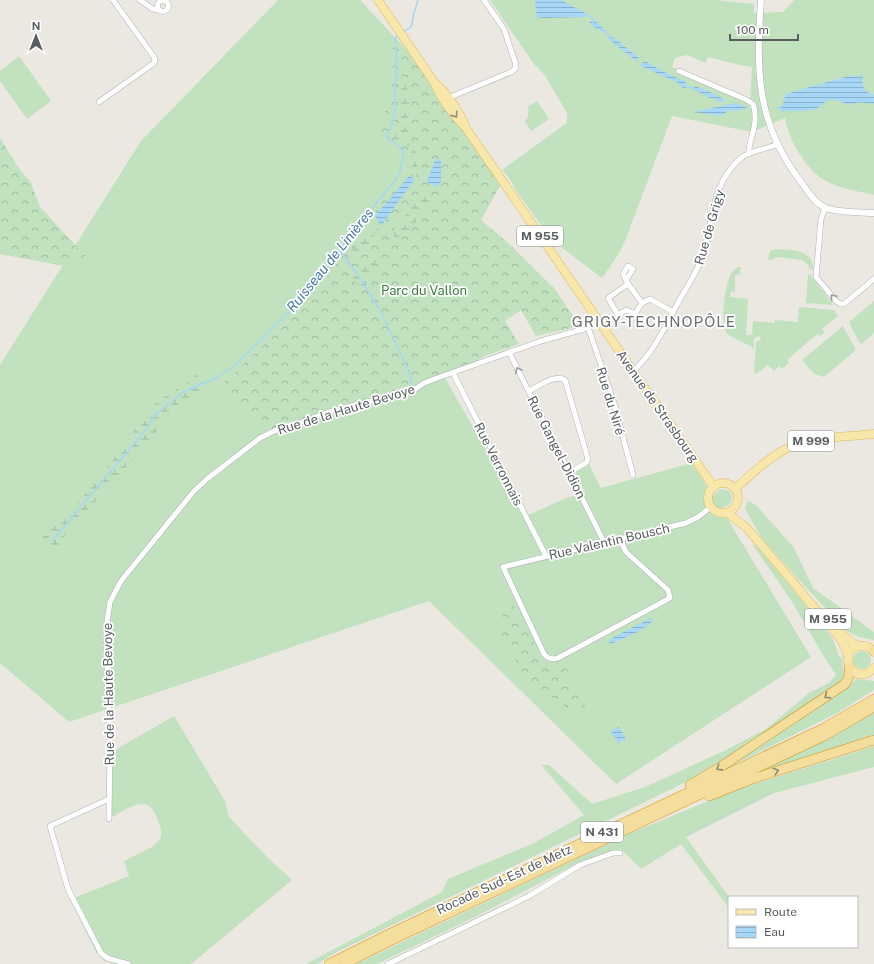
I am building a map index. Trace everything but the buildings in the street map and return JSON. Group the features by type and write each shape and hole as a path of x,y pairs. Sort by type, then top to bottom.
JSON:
{"highway":[{"path":"635,821 719,768 845,684 849,667"},
{"name":"Rocade Sud-Est de Metz","path":"344,964 822,729 874,699"},
{"name":"Rocade Sud-Est de Metz","path":"329,964 389,934 824,736 874,707"},
{"path":"635,821 752,779 874,740"}],"main road":[{"name":"Avenue de Strasbourg","path":"378,0 434,82 446,103 466,128 714,487"},
{"name":"Avenue de Strasbourg","path":"434,82 442,88 463,119 466,128"},
{"name":"M 999","path":"735,489 772,457 794,446 815,440 874,434"},
{"path":"725,484 732,486 735,489 738,496 737,504 733,509 727,512 718,512 711,507 709,495 714,487 725,484"},
{"name":"M 955","path":"737,504 746,527"},
{"name":"M 955","path":"727,512 746,527 799,589 840,638 846,647 848,656"},
{"name":"M 955","path":"799,589 848,640 860,646"},
{"path":"874,651 867,646 860,646 852,649 848,656 849,667 856,673 870,675 874,668"}],"street":[{"path":"99,102 154,63 155,60 113,0"},
{"path":"140,0 153,9 159,10"},
{"path":"448,98 511,72 516,68 504,29 484,0"},
{"path":"761,0 758,70 768,120 778,144 796,175 816,202 825,208 874,213"},
{"path":"679,71 747,100 753,104 755,120 748,146 750,154"},
{"name":"Rue de Grigy","path":"633,371 654,345 701,260 716,195 723,178 740,159 778,144"},
{"path":"825,208 821,219 816,277 836,302 840,304 844,304 874,279"},
{"path":"642,303 627,282 608,298 618,315 626,310 635,314 642,303 650,300 673,312"},
{"name":"Rue de la Haute Bevoye","path":"109,819 110,747 106,628 107,613 117,587 140,556 194,491 208,478 260,438 274,431 332,411 414,390 424,383 554,336 588,327 598,320"},
{"name":"Rue du Niré","path":"588,327 614,403 633,475"},
{"name":"Rue Gangel-Didion","path":"510,352 604,542"},
{"name":"Rue Verronnais","path":"453,373 546,556"},
{"path":"529,391 554,378 562,378 565,380 588,459 586,463 570,472"},
{"name":"Rue Valentin Bousch","path":"622,538 623,546 626,552 668,590 670,598 552,660 547,658 503,566 604,542 686,523 698,517 711,507"},
{"path":"109,798 50,826 68,889 101,953 107,958 128,964"},
{"path":"388,964 529,896 580,865 613,853 620,853"}],"green space":[{"path":"278,0 360,0 406,49 393,43 392,93 376,134 409,165 306,305 219,387 457,371 485,356 445,378 524,517 566,498 585,493 575,472 589,464 601,488 692,463 713,496 720,489 725,489 731,494 732,497 729,504 726,507 721,508 811,657 616,784 429,601 69,722 0,663 0,365 141,141"},
{"path":"490,0 715,0 754,4 754,13 783,12 794,0 874,0 874,195 837,186 826,181 812,170 794,145 785,118 752,132 672,116 625,241 618,255 602,278 552,240 502,170 567,122 567,113 544,74 534,64","holes":["687,55 706,63 708,57 752,67 750,100 672,67 675,58"]},
{"name":"Parc du Vallon","path":"393,43 406,49 501,184 481,220 505,240 554,288 580,326 536,336 521,310 505,321 519,344 485,356 457,371 383,399 274,431 219,387 306,305 409,165 376,134 392,93"},
{"path":"19,56 51,101 27,119 0,81 0,71"},
{"path":"402,70 409,96 409,104 401,104"},
{"path":"537,101 548,117 548,120 531,131 525,121 529,111 528,107"},
{"path":"401,107 408,107 408,133 405,141 401,143 394,137 400,123"},
{"path":"0,138 18,167 31,183 40,207 90,261 64,266 0,254"},
{"path":"409,138 418,158 416,176 410,173 413,163 406,142"},
{"path":"432,195 433,201 403,237 398,239 395,237 393,232 419,196"},
{"path":"374,222 378,227 373,237 363,250 351,261 349,255"},
{"path":"776,249 794,250 805,254 812,262 813,268 810,270 808,265 802,260 777,257 769,261 768,258 770,251"},
{"path":"378,251 379,257 370,269 367,284 363,288 355,282 354,276 361,272"},
{"path":"738,267 741,267 740,274 735,276 735,292 731,291 730,297 748,299 746,335 752,335 753,321 775,323 775,320 798,322 798,314 801,316 798,312 799,307 834,310 838,316 822,329 825,332 820,336 817,334 787,360 789,363 782,369 779,366 774,371 768,365 756,374 754,373 756,343 757,341 761,340 760,337 754,338 754,348 728,335 724,323 726,289 733,271"},
{"path":"810,274 833,305 806,303 808,275"},
{"path":"874,301 874,333 861,344 849,322"},
{"path":"843,326 856,350 824,377 814,374 802,360"},
{"path":"197,374 207,387 176,408 63,538 52,554 43,537 95,483 151,408 162,398 186,384"},
{"path":"748,501 756,505 794,548 813,588 874,632 874,640 859,637 845,630 762,539 745,509"},
{"path":"752,544 759,549 832,637 839,656 842,659 845,678 750,743 696,777 335,953 317,964 306,964 442,892 448,879 534,843 584,815 541,765 549,765 592,804 645,787 726,750 766,729 809,693 829,683 836,675 789,597"},
{"path":"508,602 516,608 546,666 562,660 591,717 585,720 541,690 521,672 510,648 498,629"},
{"path":"858,651 866,651 871,656 869,667 866,669 858,669 853,664 853,656"},
{"path":"857,679 874,681 874,690 837,713 733,765 732,763 798,721"},
{"path":"874,712 874,735 752,776 752,774 833,736"},
{"path":"174,716 225,801 229,817 267,857 292,880 191,964 115,964 104,961 96,952 69,898 74,898 129,876 124,861 152,847 160,839 161,831 159,823 153,810 148,806 142,804 136,805 109,819 110,753"},
{"path":"874,746 874,767 774,793 686,837 728,896 728,907 681,844 641,869 621,849 582,861 483,913 377,964 356,964 626,835 733,791"}],"water":[{"path":"535,0 561,0 585,13 584,17 537,17"},
{"path":"589,21 595,21 606,31 604,32 592,26"},
{"path":"613,37 639,58 636,61 607,38"},
{"path":"645,61 686,82 686,87 684,89 678,83 639,65"},
{"path":"852,75 853,77 863,75 862,82 864,88 874,95 874,104 859,103 850,105 839,101 829,100 817,108 807,111 783,112 779,107 782,106 786,94"},
{"path":"694,86 704,89 724,99 725,101 719,102 716,99 710,98 692,89"},
{"path":"736,103 748,108 735,111 729,110 721,116 693,112"},
{"path":"436,158 441,161 441,182 437,187 428,183 427,181"},
{"path":"409,176 415,179 381,226 375,216"},
{"path":"651,618 653,619 650,623 641,630 611,644 609,643 610,639"},
{"path":"619,727 626,739 618,743 611,731"}],"waterway":[{"name":"Ruisseau de Linières","path":"403,32 412,24 418,0"},
{"path":"584,14 592,17 593,23"},
{"path":"604,31 612,38"},
{"name":"Ruisseau de Linières","path":"52,541 133,445 156,414 183,392 218,377 237,364 304,297 327,269 360,222 395,181 400,172 404,152 400,147 387,138 387,133 392,125 395,107 397,64 395,39 398,35"},
{"path":"685,86 694,88"},
{"path":"776,108 781,107"},
{"path":"341,252 358,275 380,310 409,372 412,387"}],"district":[{"name":"GRIGY-TECHNOPÔLE","path":"654,322"}]}
